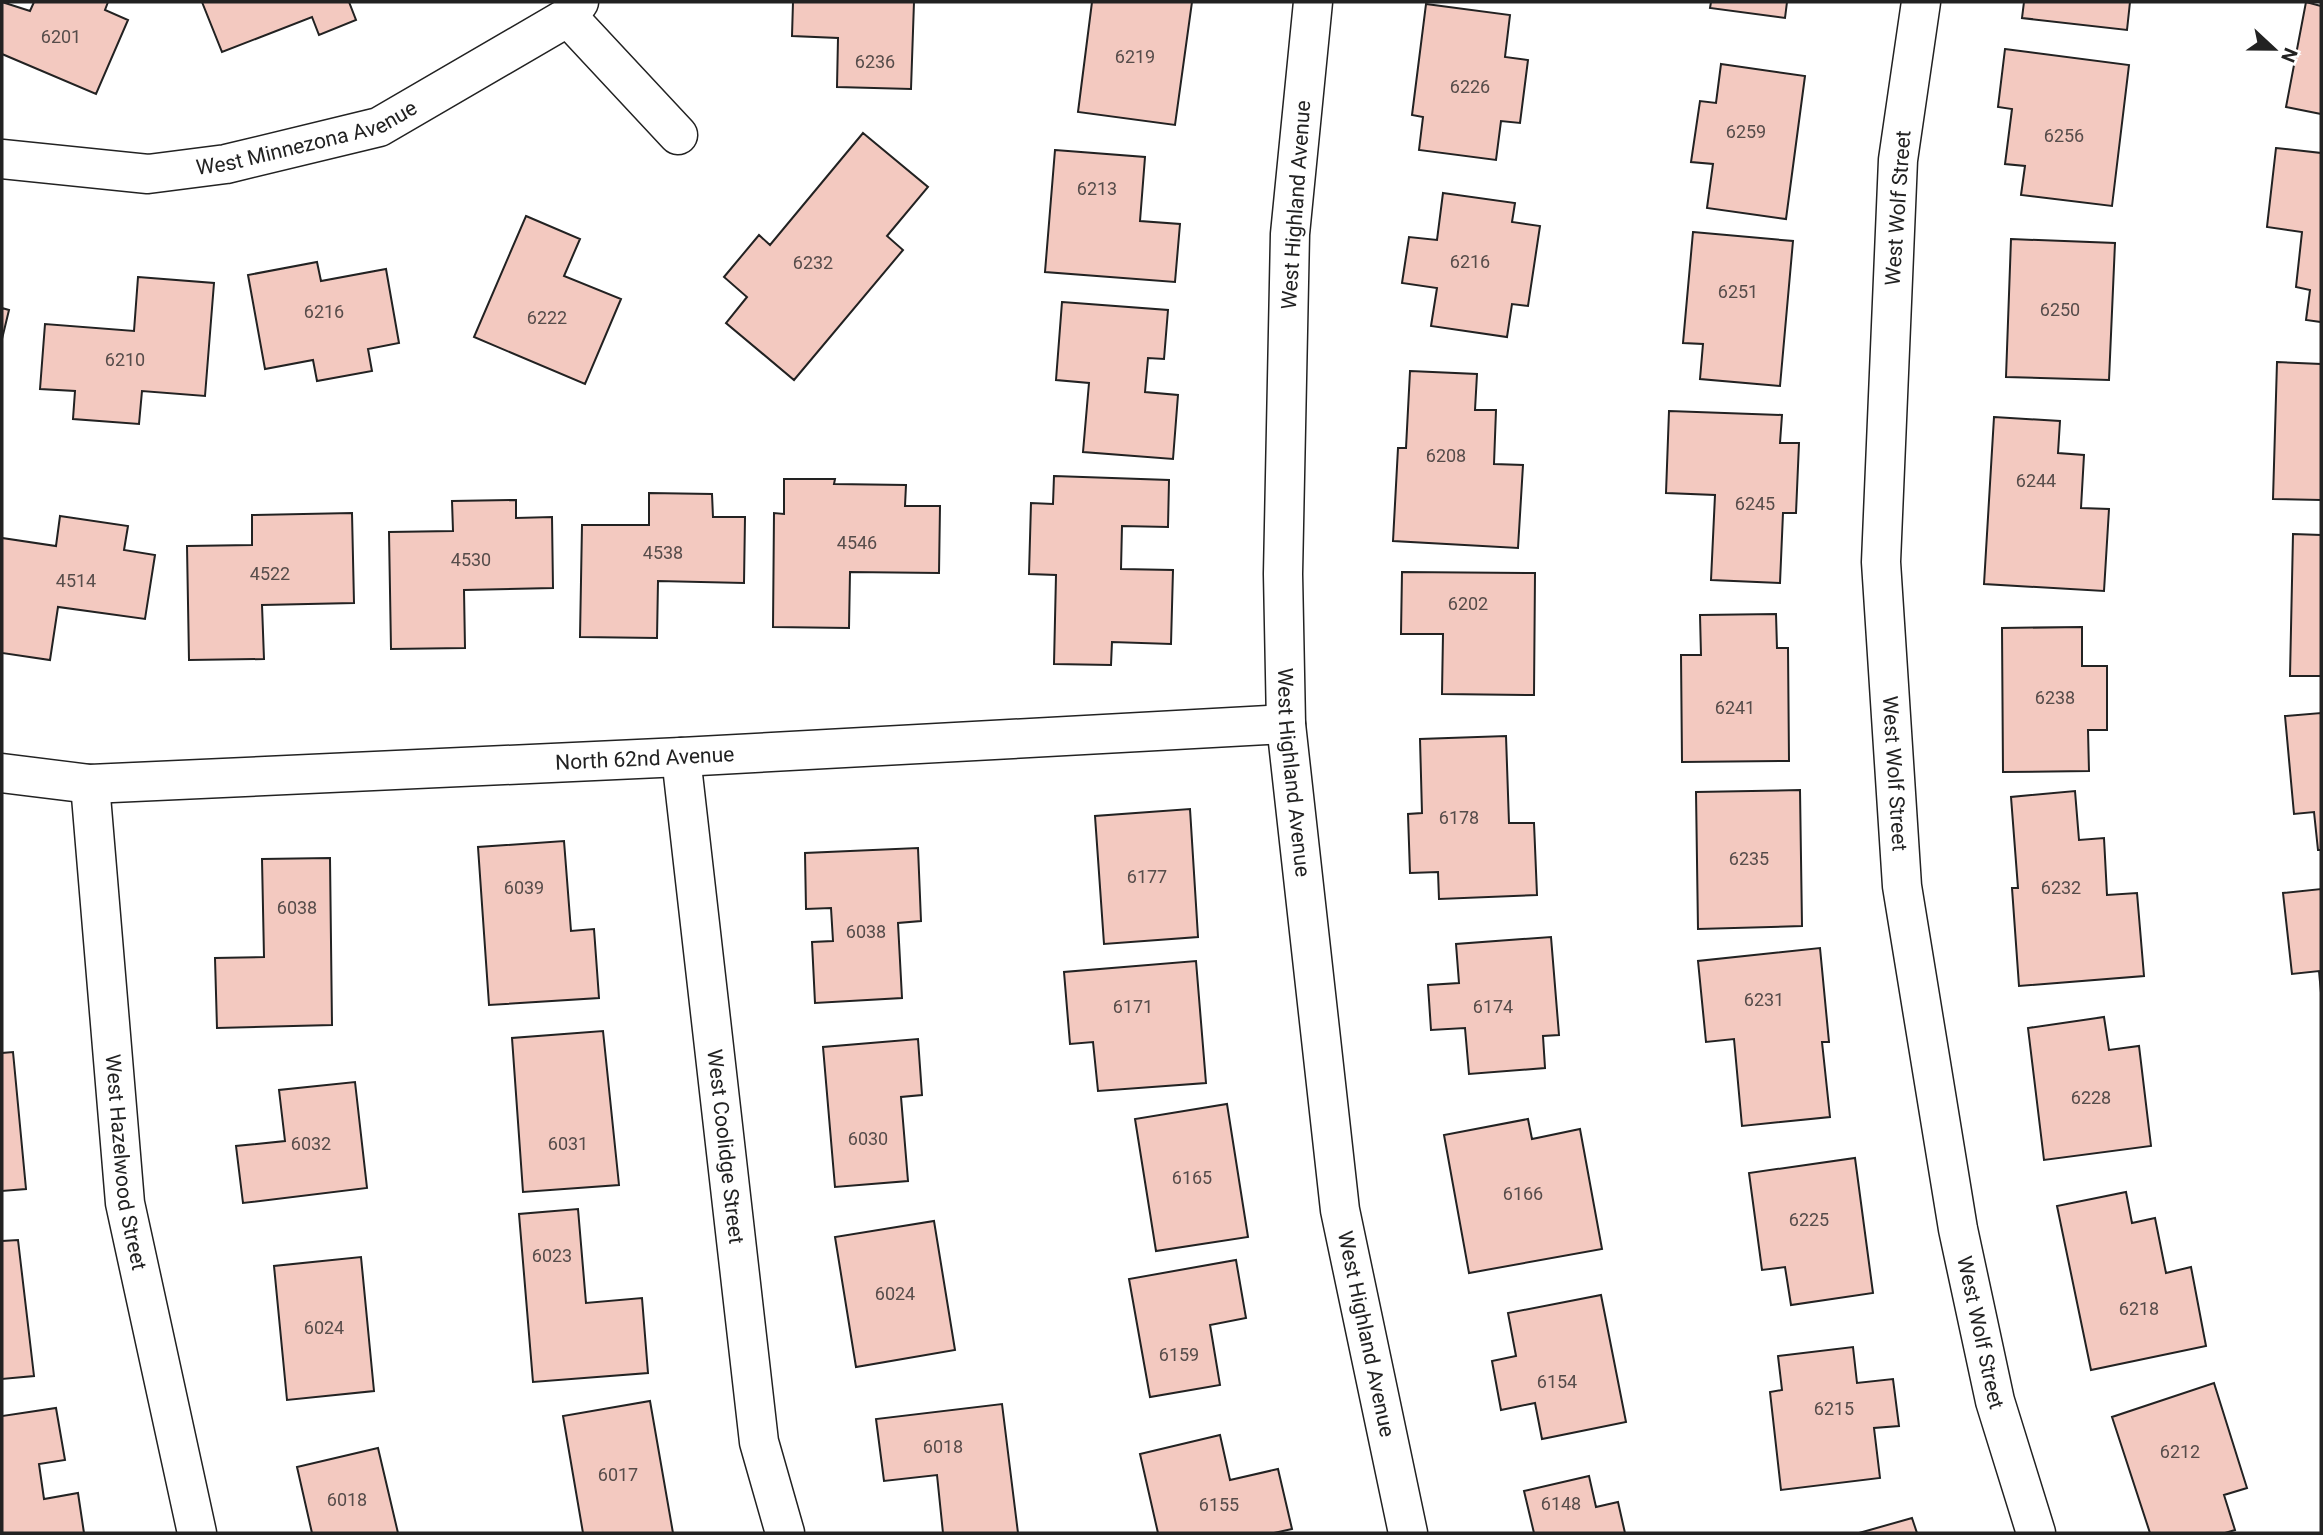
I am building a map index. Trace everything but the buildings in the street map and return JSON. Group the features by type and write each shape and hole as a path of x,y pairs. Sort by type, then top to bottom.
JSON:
{"street":[{"name":"West Highland Avenue","path":"1313,2 1290,234 1283,574 1286,724 1340,1210 1408,1533"},
{"name":"West Wolf Street","path":"1922,2 1898,160 1881,562 1902,886 1958,1229 1995,1401 2036,1533"},
{"path":"574,9 678,135"},
{"name":"West Minnezona Avenue","path":"2,159 148,174 226,164 379,127 574,9"},
{"name":"North 62nd Avenue","path":"2,773 90,784 681,757 1286,724"},
{"name":"West Coolidge Street","path":"681,757 759,1442 785,1533"},
{"name":"West Hazelwood Street","path":"90,784 125,1203 197,1533"}]}
